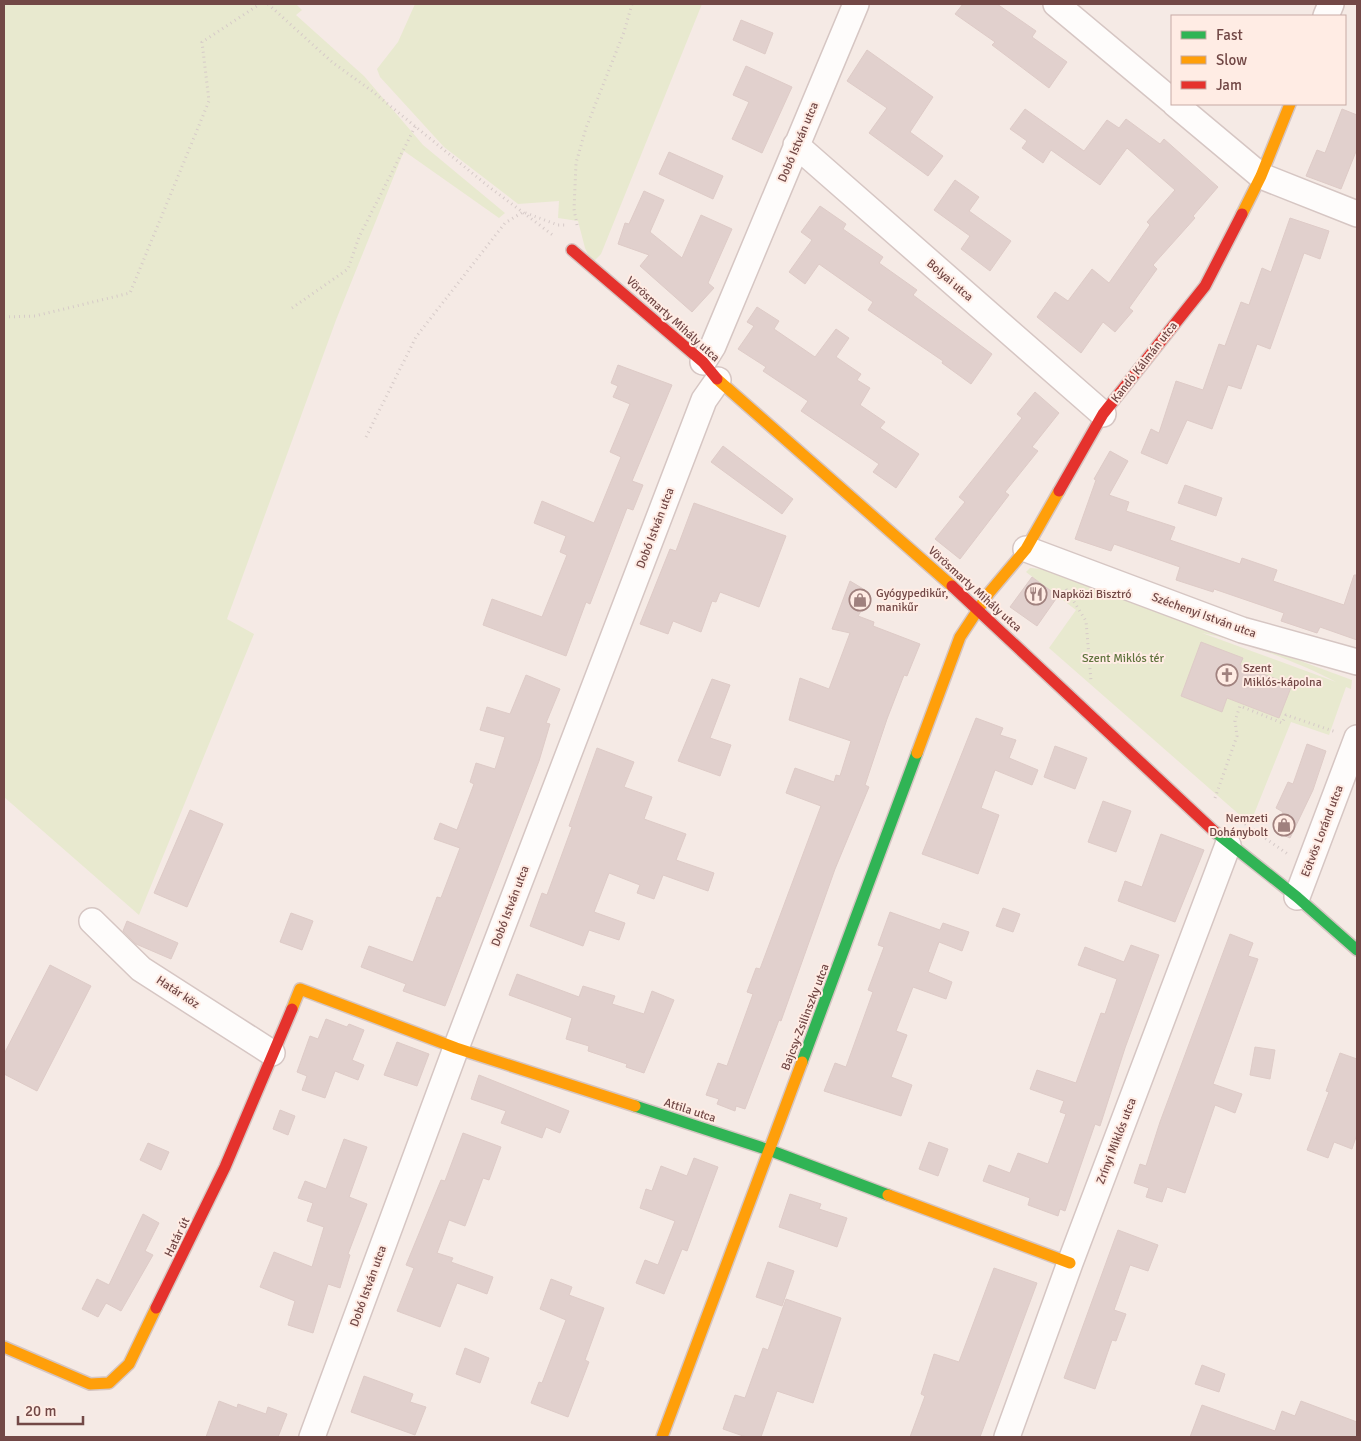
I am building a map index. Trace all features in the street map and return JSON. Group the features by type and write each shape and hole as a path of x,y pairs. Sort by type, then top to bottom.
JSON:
{"street":[{"name":"Dobó István utca","path":"312,1437 456,1048 704,400 713,346 856,4"},
{"path":"1056,4 1171,100"},
{"path":"1176,105 1261,176 1357,214"},
{"name":"Kandó Kálmán utca","path":"977,608 1026,548 1103,414 1205,286 1261,176 1290,105"},
{"name":"Bolyai utca","path":"796,145 1103,414"},
{"name":"Vörösmarty Mihály utca","path":"572,250 977,608 1228,845 1297,897 1357,950"},
{"name":"Széchenyi István utca","path":"1026,548 1242,630 1357,662"},
{"name":"Bajcsy-Zsilinszky utca","path":"662,1437 960,637 977,608"},
{"name":"Eötvös Loránd utca","path":"1297,897 1357,739"},
{"name":"Zrínyi Miklós utca","path":"1008,1437 1070,1263 1228,845"},
{"name":"Határ köz","path":"92,921 141,969 272,1053"},
{"name":"Attila utca","path":"300,989 456,1048 769,1150 1070,1263"},
{"name":"Határ út","path":"4,1347 90,1384 109,1384 130,1364 221,1176 300,989"}],"path":[{"path":"4,317 36,316 130,293 209,101 202,42 260,4"},
{"path":"268,4 332,62 416,125 488,186 572,250"},
{"path":"583,258 574,209 576,162 632,4"},
{"path":"292,308 348,269 359,238 416,125"},
{"path":"366,437 416,338 505,222 523,212 558,225 577,226"},
{"path":"1051,558 1063,585 1086,621 1092,689"},
{"path":"1214,799 1237,736 1235,721 1240,706 1282,723 1286,715 1357,739"}],"green space":[{"path":"4,4 296,4 302,10 296,15 364,76 423,145 505,213 499,218 404,151 336,320 227,619 254,634 139,915 4,797"},
{"path":"415,4 702,4 601,254 592,263 585,248 578,221 558,218 559,201 518,204 444,147 380,77 377,69 398,42"},
{"name":"Szent Miklós tér","path":"1030,568 1055,570 1352,680 1351,689 1346,687 1329,735 1291,722 1250,824 1049,648 1076,610 1026,572","holes":["1202,633 1270,653 1336,682"]}],"building":[{"path":"963,4 997,4 1036,31 1032,37 1067,62 1049,88 992,45 995,42 955,14"},
{"path":"741,20 773,33 765,54 733,40"},
{"path":"867,50 933,97 910,132 943,156 928,176 869,133 887,108 847,81"},
{"path":"746,66 792,87 762,153 732,139 749,102 733,95"},
{"path":"1025,109 1084,151 1107,120 1119,128 1126,119 1160,144 1164,139 1218,187 1193,216 1195,218 1153,265 1157,269 1129,308 1133,311 1115,332 1103,322 1081,353 1037,317 1055,292 1068,301 1092,269 1109,283 1150,225 1147,222 1175,190 1127,148 1100,185 1051,150 1043,163 1022,148 1027,141 1010,129"},
{"path":"1342,109 1357,115 1357,149 1341,189 1306,176 1317,150 1325,153"},
{"path":"669,152 723,176 713,199 659,174"},
{"path":"955,180 979,197 969,211 1011,241 990,271 961,249 970,236 934,210"},
{"path":"644,191 664,200 650,232 682,258 701,215 732,229 708,283 714,288 692,312 640,266 649,255 618,244 625,223 629,224"},
{"path":"820,206 846,224 843,229 883,257 879,263 917,290 913,295 992,354 971,384 942,363 943,361 868,310 873,302 819,264 805,284 789,272 812,240 801,232"},
{"path":"1290,218 1329,231 1320,259 1304,253 1270,349 1257,344 1241,389 1228,385 1212,429 1187,420 1167,464 1141,453 1151,429 1159,433 1176,381 1203,390 1219,344 1225,346 1241,302 1249,305 1262,268 1271,272"},
{"path":"757,307 779,321 774,329 815,357 836,329 849,338 836,357 861,374 857,380 870,388 860,405 885,422 880,428 919,454 896,488 873,472 879,464 801,411 808,401 763,371 766,367 738,349 754,326 747,322"},
{"path":"618,365 672,385 632,481 643,485 633,510 627,508 590,604 586,602 566,656 483,625 492,599 542,617 567,555 560,552 566,536 534,523 542,501 594,523 621,457 610,452 630,404 613,397 618,386 611,383"},
{"path":"1035,392 1059,413 1032,447 1038,451 1005,492 1009,495 960,559 935,539 965,502 959,497 1022,418 1017,414"},
{"path":"723,446 793,499 782,514 711,462"},
{"path":"1110,451 1128,461 1109,495 1129,502 1126,511 1175,527 1170,540 1240,564 1242,558 1277,570 1273,581 1344,605 1354,575 1357,575 1357,640 1320,627 1317,633 1281,621 1284,613 1214,589 1213,592 1176,580 1180,567 1114,544 1111,551 1075,539 1096,480 1094,479"},
{"path":"1185,485 1222,498 1216,516 1178,503"},
{"path":"694,503 786,536 759,607 720,592 716,602 712,601 701,632 673,621 668,634 640,624 670,549 676,551"},
{"path":"1032,577 1058,596 1037,626 1010,607"},
{"path":"850,581 865,590 863,594 870,597 858,616 874,622 873,626 920,644 907,676 904,675 887,719 865,785 869,787 835,869 781,1021 779,1020 745,1109 736,1106 735,1111 717,1104 719,1099 706,1095 718,1063 727,1066 753,994 747,992 756,968 760,969 821,806 786,793 795,768 834,782 836,775 840,776 851,741 789,720 800,678 829,689 850,633 832,629"},
{"name":"Szent Miklós-kápolna","path":"1201,642 1243,658 1240,665 1292,685 1279,718 1227,698 1222,712 1181,696"},
{"path":"526,675 560,689 546,723 550,724 539,761 445,1006 403,991 406,984 361,967 369,946 413,962 437,897 441,898 460,848 434,839 440,823 457,830 474,784 470,782 476,763 495,769 505,737 480,730 487,707 510,714"},
{"path":"712,679 730,685 710,738 731,745 720,776 678,761"},
{"path":"976,718 1003,728 1000,735 1016,740 1009,758 1038,770 1032,785 995,770 981,808 999,815 978,874 922,854"},
{"path":"1307,744 1326,751 1313,790 1290,838 1274,831 1283,812 1276,808 1288,782 1293,784"},
{"path":"1055,746 1087,758 1075,789 1044,777"},
{"path":"597,748 634,762 624,787 652,797 644,819 686,834 676,860 714,873 708,891 663,875 654,899 637,893 640,885 609,873 594,912 625,923 619,940 589,930 583,946 530,926 542,893 547,895 572,827 569,826"},
{"path":"1103,801 1131,811 1116,852 1088,842"},
{"path":"190,810 223,824 187,907 154,893"},
{"path":"1161,834 1204,850 1175,922 1118,901 1125,881 1142,887"},
{"path":"1003,908 1020,914 1013,932 996,926"},
{"path":"890,912 940,930 943,923 969,932 962,951 939,942 928,972 952,982 946,999 913,987 896,1031 907,1035 891,1077 912,1085 901,1116 824,1091 835,1063 846,1067 873,992 868,990 884,947 878,945"},
{"path":"291,913 313,921 302,950 280,942"},
{"path":"127,921 178,943 171,959 136,944 123,931"},
{"path":"1230,934 1253,943 1248,956 1258,959 1213,1084 1242,1094 1235,1113 1215,1105 1185,1193 1167,1187 1162,1202 1146,1197 1149,1188 1134,1183 1140,1164 1146,1166 1160,1122"},
{"path":"1131,945 1159,955 1125,1048 1100,1126 1095,1124 1065,1211 1060,1209 1058,1216 1028,1205 1030,1198 983,1181 989,1165 1010,1173 1018,1153 1048,1164 1066,1114 1060,1112 1064,1101 1030,1089 1037,1070 1076,1083 1101,1013 1105,1014 1117,979 1078,965 1085,947 1124,962"},
{"path":"50,965 91,986 37,1091 4,1074 4,1054"},
{"path":"517,974 579,997 583,986 615,996 612,1004 644,1014 652,991 674,1000 644,1073 626,1067 627,1064 588,1051 589,1046 566,1039 572,1018 509,995"},
{"path":"326,1019 347,1027 349,1024 364,1030 352,1060 364,1065 358,1080 335,1071 325,1098 302,1090 307,1076 297,1072 310,1036 318,1039"},
{"path":"397,1042 429,1054 417,1086 384,1075"},
{"path":"1255,1047 1275,1050 1270,1079 1250,1075"},
{"path":"1340,1053 1357,1059 1357,1134 1352,1149 1334,1142 1328,1158 1307,1150 1329,1092 1326,1091"},
{"path":"479,1075 569,1111 560,1133 546,1127 542,1138 501,1123 506,1111 471,1099"},
{"path":"280,1110 295,1116 288,1135 273,1129"},
{"path":"463,1133 501,1147 489,1180 483,1178 465,1226 449,1220 437,1253 453,1258 451,1262 493,1277 487,1294 457,1283 440,1327 397,1311 414,1268 406,1265 441,1180 445,1181"},
{"path":"344,1139 367,1147 349,1197 367,1204 348,1254 350,1255 340,1288 328,1284 313,1333 288,1325 295,1301 260,1287 274,1252 312,1267 324,1227 307,1221 313,1203 298,1198 305,1181 326,1189"},
{"path":"929,1142 948,1149 938,1176 919,1169"},
{"path":"148,1143 169,1152 161,1170 140,1160"},
{"path":"694,1158 718,1167 687,1251 682,1249 664,1294 636,1283 645,1260 658,1265 675,1221 640,1208 646,1189 652,1191 661,1166 687,1176"},
{"path":"790,1194 821,1204 819,1209 847,1218 837,1247 779,1227"},
{"path":"143,1214 159,1223 145,1251 153,1255 121,1311 106,1303 98,1317 82,1309 97,1279 109,1285"},
{"path":"1118,1230 1158,1245 1148,1271 1130,1265 1114,1310 1126,1314 1116,1341 1112,1340 1095,1389 1064,1378"},
{"path":"768,1262 794,1271 782,1306 756,1297"},
{"path":"994,1268 1037,1283 980,1437 910,1437 925,1396 921,1394 934,1354 959,1362"},
{"path":"551,1279 572,1287 569,1295 604,1308 585,1360 589,1362 568,1417 531,1403 539,1382 542,1383 566,1320 540,1309"},
{"path":"786,1299 841,1318 813,1403 777,1391 761,1437 746,1437 723,1429 735,1395 745,1398 763,1348 768,1350"},
{"path":"465,1348 489,1358 480,1383 456,1374"},
{"path":"1202,1365 1225,1374 1219,1392 1195,1384"},
{"path":"364,1376 413,1394 410,1402 426,1407 415,1435 351,1412"},
{"path":"219,1401 237,1408 238,1404 266,1414 268,1407 287,1414 278,1437 206,1437"},
{"path":"1301,1401 1357,1422 1357,1437 1190,1437 1202,1405 1275,1431 1282,1411 1295,1416"}],"traffic: fast":[{"path":"802,1062 917,753"},
{"path":"1215,832 1297,897 1357,950"},
{"path":"635,1106 769,1150 888,1195"}],"traffic: slow":[{"path":"1242,214 1261,176 1290,105"},
{"path":"717,379 952,586"},
{"path":"917,753 960,637 989,593 1026,549 1059,491"},
{"path":"292,1009 300,989 456,1048 635,1106"},
{"path":"662,1437 802,1062"},
{"path":"888,1195 1070,1263"},
{"path":"4,1347 90,1384 109,1383 129,1364 156,1308"}],"traffic: jam":[{"path":"1059,491 1103,414 1205,286 1242,214"},
{"path":"572,250 703,362 717,379"},
{"path":"952,586 1215,832"},
{"path":"156,1308 225,1167 292,1009"}],"place":[{"name":"Napközi Bisztró","path":"1036,594"},
{"name":"Gyógypedikűr, manikűr","path":"860,600"},
{"name":"Szent Miklós-kápolna","path":"1227,675"},
{"name":"Nemzeti Dohánybolt","path":"1284,825"}]}
